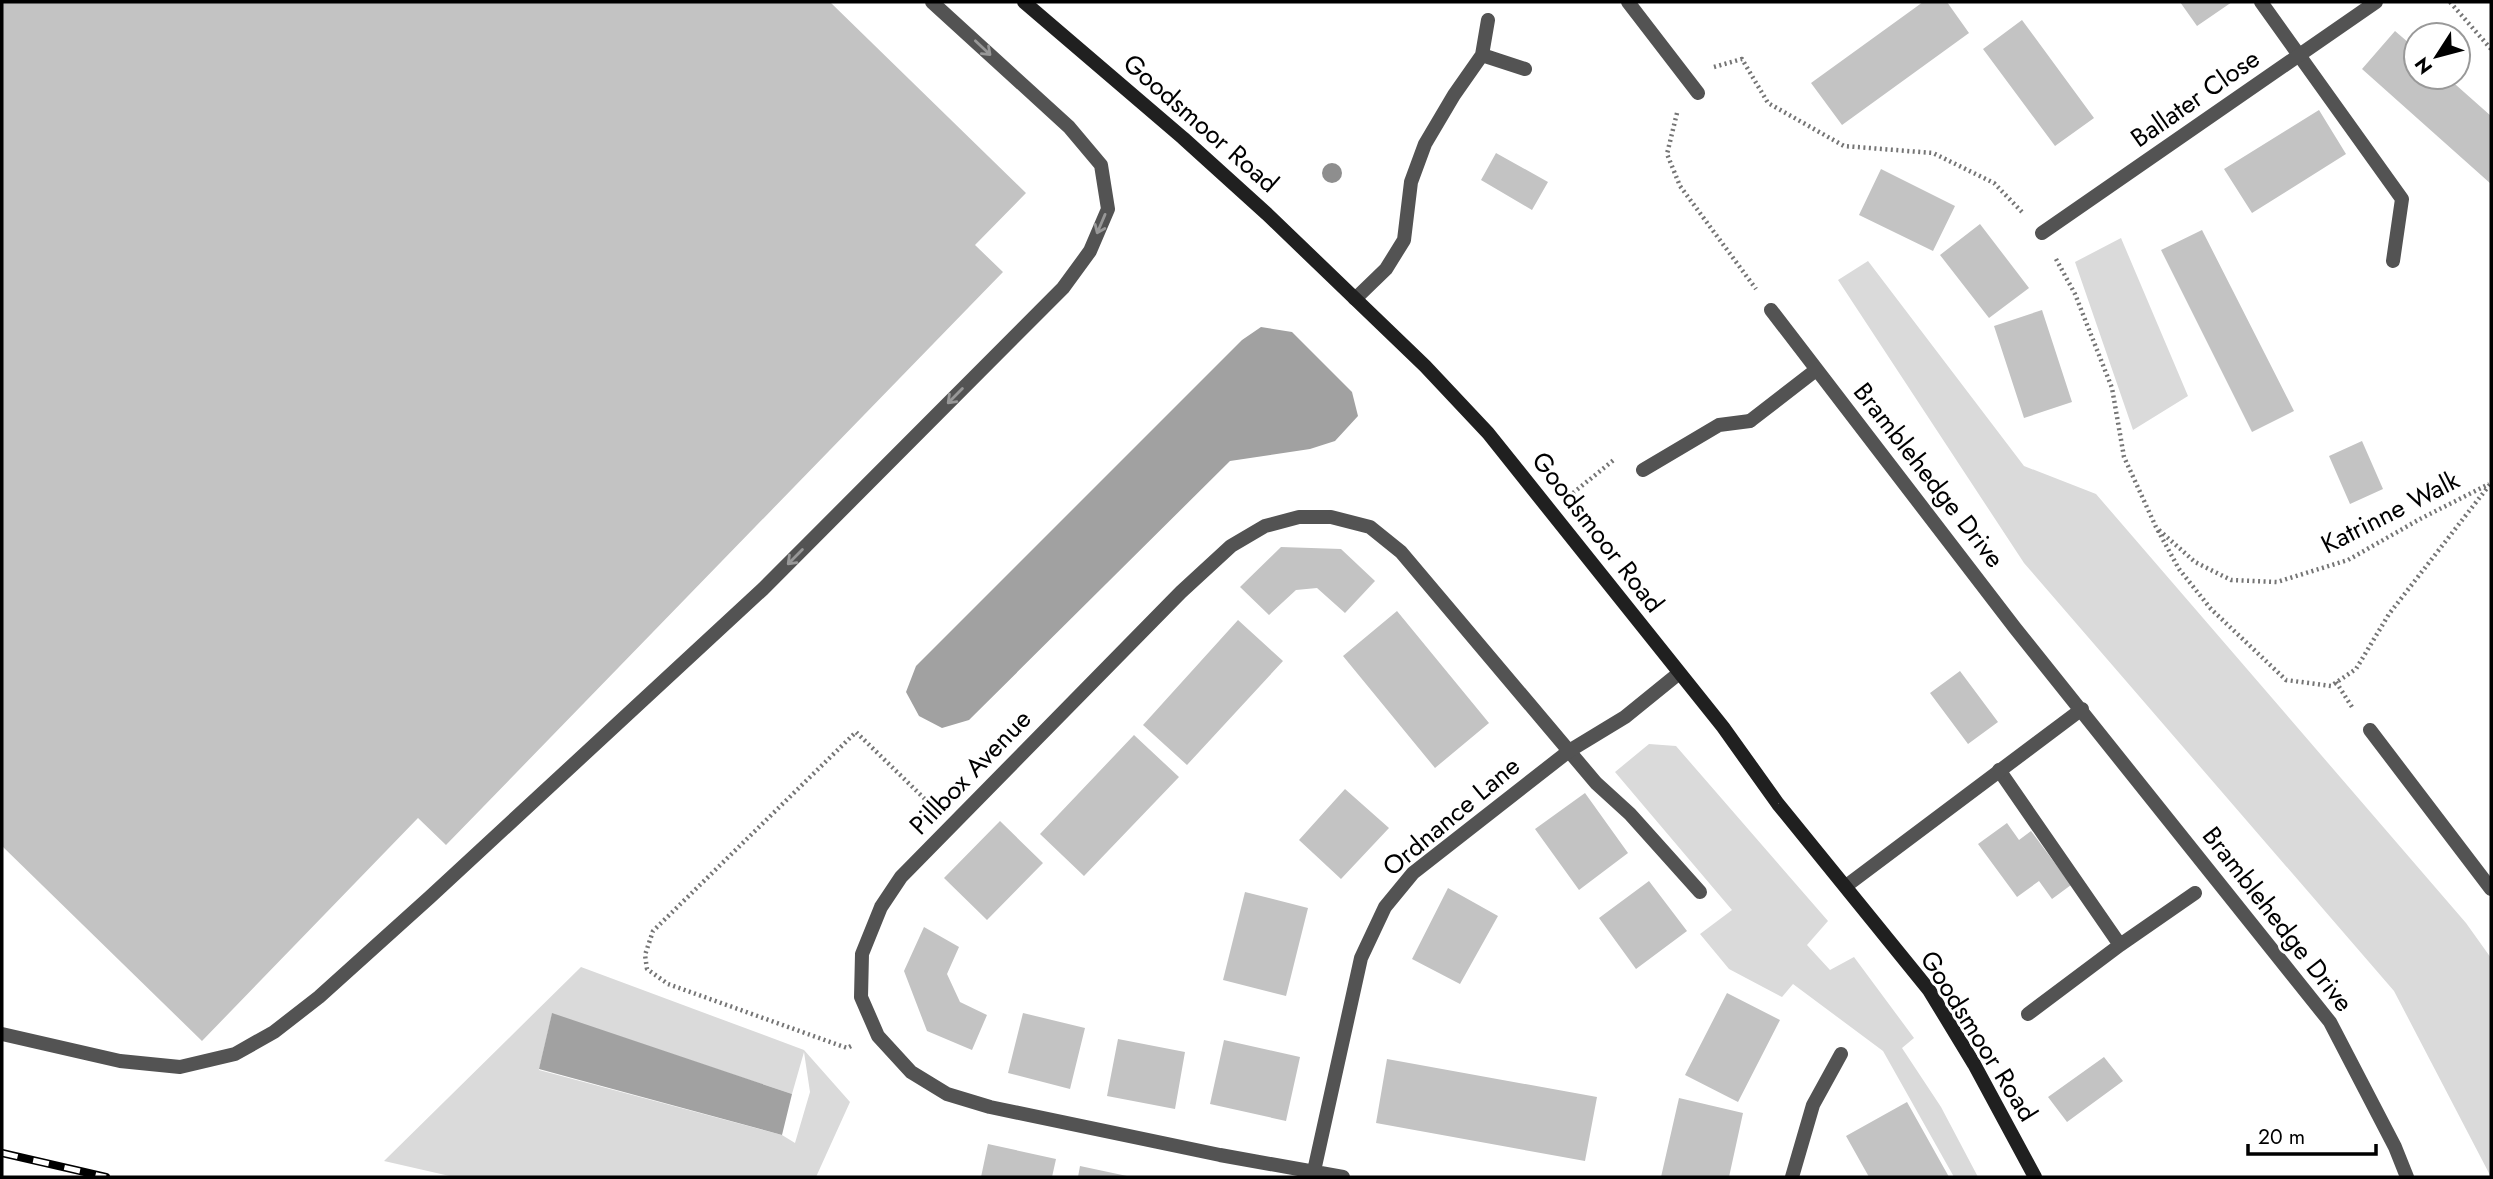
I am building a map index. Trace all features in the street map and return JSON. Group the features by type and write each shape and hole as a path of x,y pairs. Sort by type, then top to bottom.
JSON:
{"street":[{"path":"2,1034 120,1061 180,1067 235,1054 274,1032 319,997 430,897 763,589 1063,288 1090,251 1108,209 1101,165 1069,127 932,2"},
{"name":"Goodsmoor Road","path":"1024,2 1183,138 1425,366 1488,433 1723,727 1778,804 1929,990 2035,1177"},
{"path":"1628,2 1698,93"},
{"path":"2261,2 2402,199 2393,261"},
{"name":"Ballater Close","path":"2042,233 2376,2"},
{"path":"1355,299 1386,270 1404,240 1411,182 1425,144 1482,55 1488,20"},
{"path":"1482,55 1525,69"},
{"name":"Bramblehedge Drive","path":"1771,310 2015,628 2330,1022 2395,1147 2407,1177"},
{"path":"1643,470 1719,425 1750,421 1816,370"},
{"name":"Pillbox Avenue","path":"1343,1177 1220,1155 990,1107 947,1094 911,1072 878,1036 861,997 862,954 881,907 894,887 951,825 1181,592 1231,546 1265,526 1299,517 1331,517 1370,527 1401,552 1569,751"},
{"name":"Ordnance Lane","path":"1314,1171 1361,958 1385,907 1413,873 1569,751 1625,718 1678,674"},
{"path":"1846,886 2082,709"},
{"path":"2370,730 2491,889"},
{"path":"1569,751 1700,892"},
{"path":"1999,771 2120,945"},
{"path":"2028,1014 2194,893"},
{"path":"1792,1177 1813,1105 1841,1054"}],"path":[{"path":"2451,2 2491,49"},
{"path":"1686,76 1742,59 1768,103 1844,146 1933,153 1994,183 2042,233 2075,294 2112,388 2124,457 2156,527 2179,569 2211,609 2286,681 2331,686 2357,669 2389,614 2491,483"},
{"path":"1667,154 1680,186 1771,310"},
{"path":"1565,499 1617,457 1643,470"},
{"name":"Katrinne Walk","path":"2156,527 2194,562 2231,580 2277,582 2348,560 2491,483"},
{"path":"878,1036 846,1048 668,984 647,969 645,955 653,931 856,732 951,825"}],"shaded area":[{"path":"2121,238 2188,396 2133,430 2075,262"},
{"path":"1868,261 2024,466 2096,494 2466,923 2491,958 2491,1177 2394,991 2024,563 1838,280"},
{"path":"1261,327 1292,332 1352,392 1358,416 1335,441 1310,449 1230,461 969,720 942,728 919,716 906,692 916,666 1242,340"},
{"path":"1649,744 1676,746 1828,921 1807,945 1830,970 1854,957 1914,1038 1902,1048 1941,1107 1978,1177 1954,1177 1883,1051 1793,984 1782,997 1729,969 1700,934 1732,910 1615,772"},
{"path":"581,967 804,1050 850,1102 816,1177 454,1177 384,1161","holes":["552,1014 792,1094 804,1052 810,1092 795,1143 782,1135 539,1070"]},
{"path":"552,1013 792,1094 782,1135 539,1069"}],"building":[{"path":"2,2 830,2 1026,193 975,245 1003,272 446,845 418,818 202,1041 2,846"},
{"path":"1923,2 1947,2 1969,33 1842,125 1811,83"},
{"path":"2180,2 2232,2 2197,26"},
{"path":"2022,20 2094,118 2055,146 1983,49"},
{"path":"2395,31 2402,37 2402,91 2463,91 2491,116 2491,184 2362,69"},
{"path":"2319,110 2346,154 2252,213 2224,169"},
{"path":"1496,153 1548,182 1532,210 1481,180"},
{"path":"1881,169 1955,206 1933,251 1859,215"},
{"path":"1980,224 2029,288 1989,318 1940,255"},
{"path":"2202,230 2294,411 2252,432 2161,250"},
{"path":"2042,310 2072,402 2024,418 1994,326"},
{"path":"2362,441 2383,489 2350,504 2329,456"},
{"path":"1281,547 1341,549 1375,581 1345,613 1317,588 1296,590 1269,615 1240,587"},
{"path":"1397,611 1489,723 1435,768 1343,656"},
{"path":"1238,620 1283,661 1187,765 1143,725"},
{"path":"1960,671 1998,722 1968,744 1930,693"},
{"path":"1134,735 1179,777 1084,876 1040,834"},
{"path":"1345,789 1389,828 1341,879 1299,840"},
{"path":"1585,793 1628,853 1579,890 1535,829"},
{"path":"1000,821 1043,863 987,920 944,878"},
{"path":"2007,823 2019,840 2031,831 2071,885 2052,899 2039,881 2017,897 1978,844"},
{"path":"1649,881 1687,931 1636,969 1599,918"},
{"path":"1448,888 1498,916 1460,984 1412,959"},
{"path":"1245,892 1308,908 1286,996 1223,980"},
{"path":"924,927 959,947 947,974 960,1002 987,1015 972,1050 927,1031 904,971"},
{"path":"1727,993 1780,1020 1738,1102 1685,1075"},
{"path":"1023,1013 1085,1028 1070,1089 1008,1073"},
{"path":"1118,1039 1185,1052 1175,1109 1107,1096"},
{"path":"1224,1040 1300,1057 1286,1121 1210,1104"},
{"path":"2104,1057 2123,1081 2067,1122 2048,1097"},
{"path":"1387,1059 1597,1097 1585,1161 1376,1123"},
{"path":"1679,1098 1743,1113 1729,1177 1661,1177"},
{"path":"1907,1102 1949,1177 1869,1177 1846,1136"},
{"path":"988,1144 1056,1159 1052,1177 981,1177"},
{"path":"1080,1166 1127,1176 1127,1177 1078,1177"}],"railway":[{"path":"2,1153 106,1177"}]}
